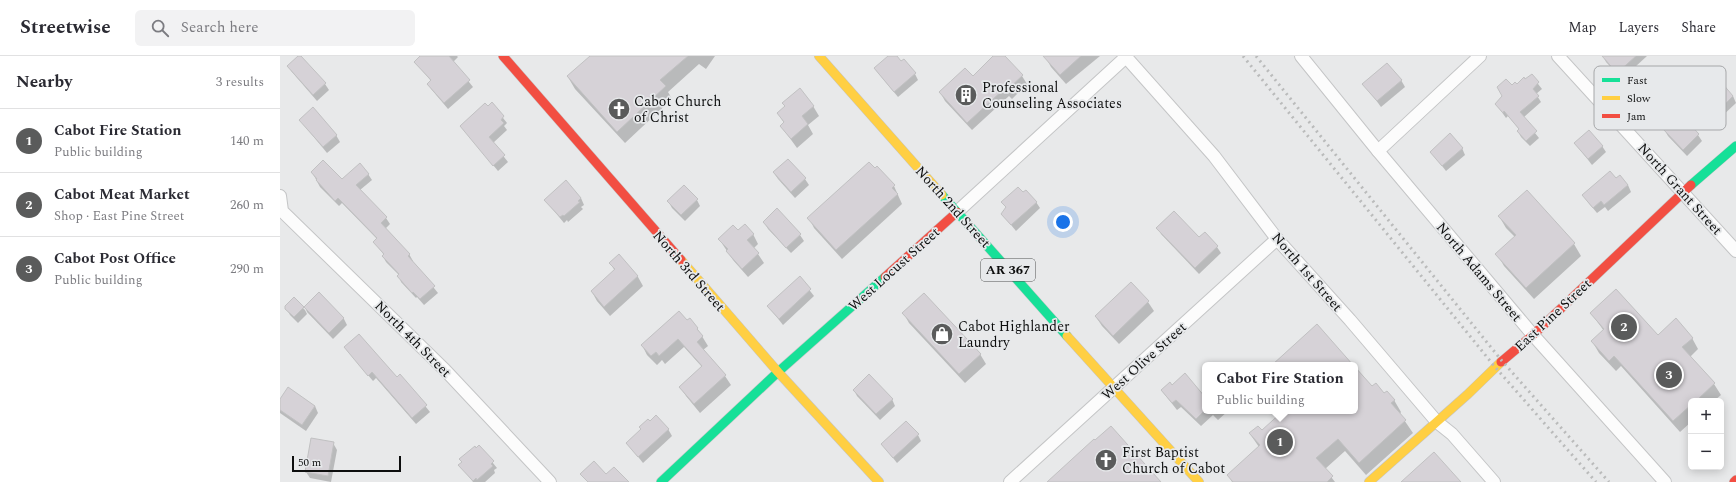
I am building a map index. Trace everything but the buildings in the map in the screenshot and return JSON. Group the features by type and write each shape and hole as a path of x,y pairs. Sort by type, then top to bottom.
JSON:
{"main road":[{"name":"North 3rd Street","path":"503,56 778,372 879,482"},
{"name":"North 2nd Street","path":"819,56 1113,388 1199,482"},
{"name":"East Pine Street","path":"1369,482 1437,422 1684,192 1736,146"},
{"name":"West Locust Street","path":"661,482 778,372 957,212"}],"street":[{"name":"North Adams Street","path":"1301,56 1378,151 1532,335 1665,482"},
{"path":"1378,151 1480,56"},
{"name":"North Grant Street","path":"1558,56 1594,95"},
{"name":"West Locust Street","path":"957,212 1126,57"},
{"name":"North 1st Street","path":"1126,57 1214,156 1277,239 1437,422 1452,434 1494,482"},
{"name":"North Grant Street","path":"1627,130 1684,192 1736,252"},
{"name":"North 4th Street","path":"280,196 281,211 445,370 550,482"},
{"name":"West Olive Street","path":"1010,482 1277,239"}],"railway":[{"path":"1243,56 1495,367 1596,482"},
{"path":"1256,56 1502,361 1609,482"}],"traffic: fast":[{"path":"1691,185 1736,146"},
{"path":"942,195 1067,336"},
{"path":"661,482 778,372 885,277"}],"traffic: slow":[{"path":"819,56 942,195"},
{"path":"681,260 778,372 879,482"},
{"path":"1067,336 1199,482"},
{"path":"1369,482 1468,394 1501,362"}],"traffic: jam":[{"path":"503,56 681,260"},
{"path":"1501,362 1533,335 1691,185"},
{"path":"885,277 957,212"}],"place":[{"name":"Professional Counseling Associates","path":"966,95"},
{"name":"Cabot Church of Christ","path":"619,109"},
{"name":"Cabot Meat Market","path":"1624,327"},
{"name":"Cabot Highlander Laundry","path":"942,334"},
{"name":"Cabot Post Office","path":"1669,375"},
{"name":"Cabot Fire Station","path":"1280,442"},
{"name":"First Baptist Church of Cabot","path":"1106,460"}]}
